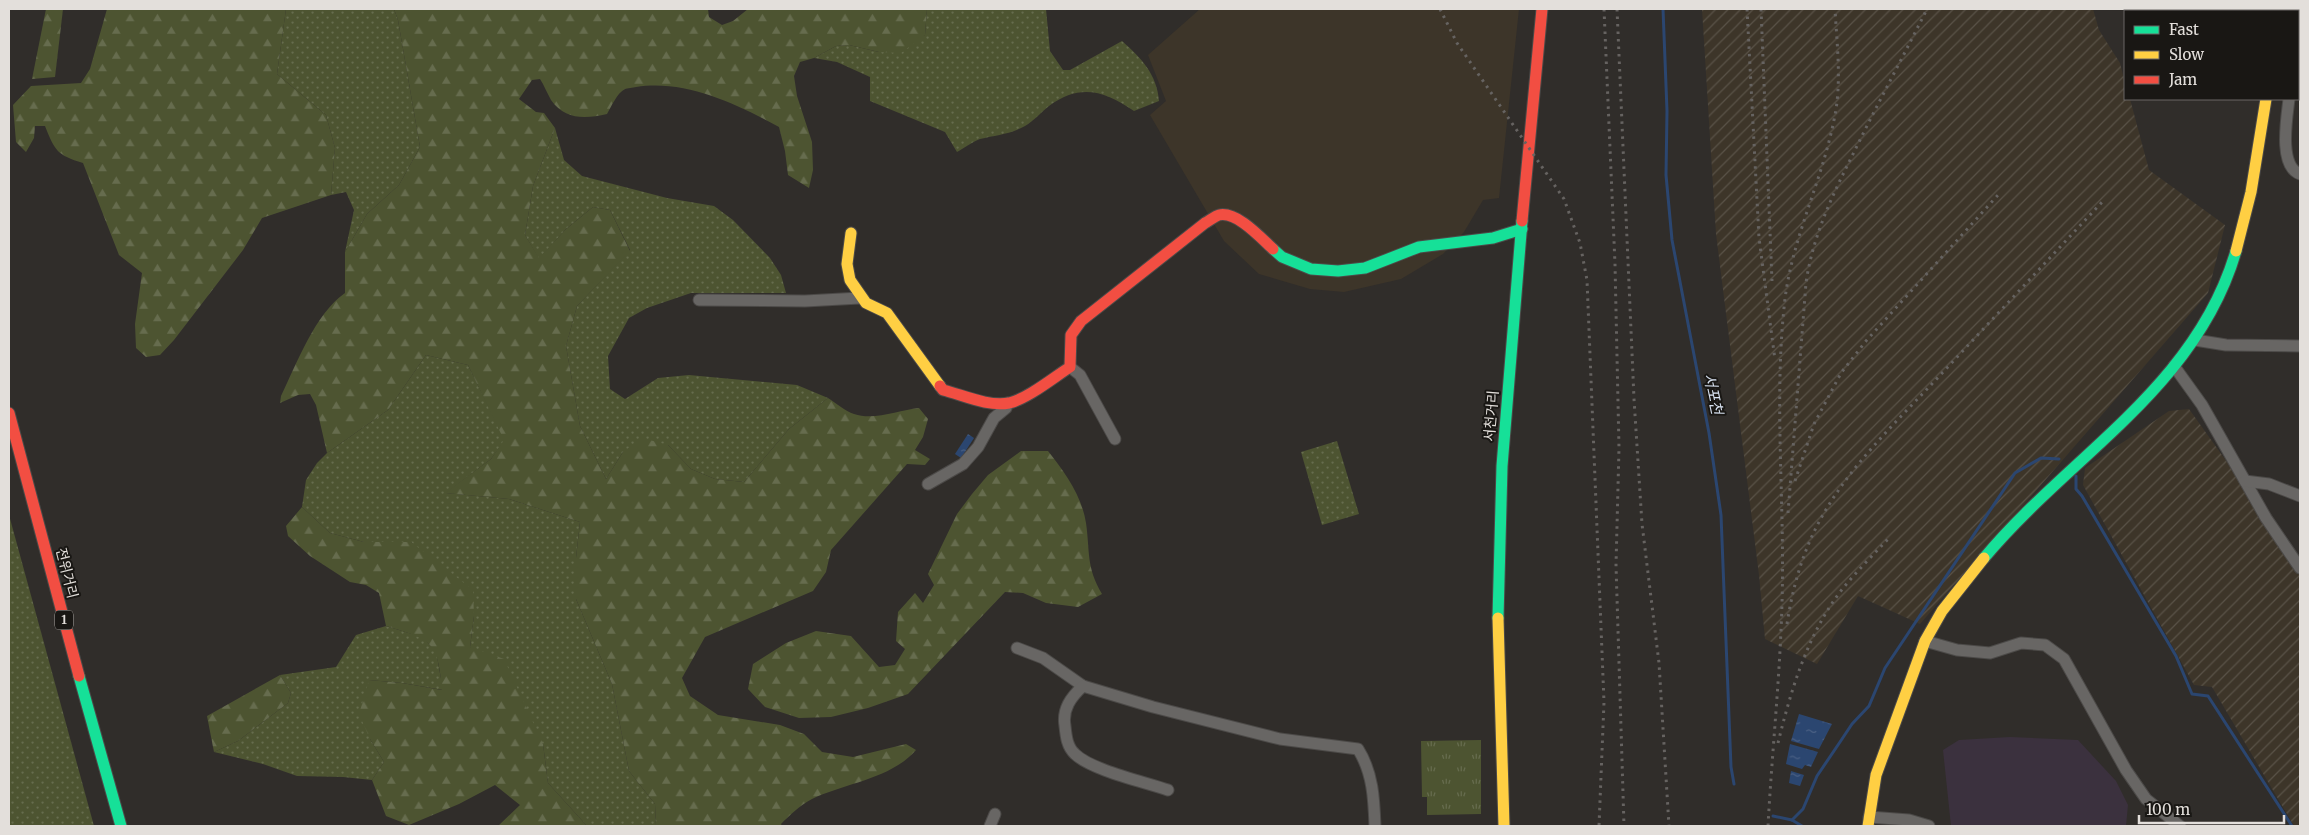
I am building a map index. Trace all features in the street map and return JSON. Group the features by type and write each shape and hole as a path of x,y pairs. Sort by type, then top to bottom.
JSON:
{"street":[{"name":"서천거리","path":"1504,826 1498,599 1502,466 1542,9"},
{"path":"1929,826 1909,820 1868,821 1876,775 1924,641 1934,623 1963,583 1996,545 2152,394 2196,340 2219,298 2235,251 2256,168 2266,100"},
{"path":"2289,100 2285,130 2287,157 2296,173 2300,174"},
{"path":"1070,368 1071,336 1082,321 1205,222 1219,215 1229,216 1247,225 1282,257 1311,269 1338,271 1365,268 1419,247 1493,238 1522,230"},
{"path":"851,232 847,264 850,280 860,298 887,313 943,390 992,403 1008,403 1019,399 1070,368"},
{"path":"699,300 805,301 860,298"},
{"path":"2196,340 2226,345 2300,346"},
{"path":"2174,366 2202,406 2266,518 2300,568"},
{"path":"1070,368 1080,375 1115,439"},
{"path":"928,484 963,464 978,447 994,418 1006,408 1008,403"},
{"name":"전위거리","path":"9,413 72,655 122,826"},
{"name":"전위거리","path":"9,447 110,826"},
{"path":"2245,481 2269,484 2300,496"},
{"path":"1924,641 1958,650 1990,653 2022,643 2045,645 2064,659 2086,701 2146,799 2180,826"},
{"path":"1017,648 1043,658 1083,686 1152,707 1280,739 1358,749 1370,775 1374,796 1375,826"},
{"path":"1083,686 1074,694 1065,710 1067,741 1074,754 1089,763 1168,790"},
{"path":"990,826 994,814"}],"shaded area":[{"path":"1200,9 1519,9 1499,198 1483,200 1464,232 1443,254 1401,279 1344,292 1310,289 1259,274 1224,241 1150,115 1166,101 1148,55"},
{"path":"1702,9 2093,9 2099,30 2120,63 2124,79 2124,100 2130,100 2149,170 2225,225 2208,293 1920,624 1858,596 1817,664 1765,639 1759,575 1716,234"},
{"path":"2189,409 2300,564 2300,826 2294,826 2212,687 2194,685 2083,485 2085,468 2169,411"},
{"path":"2010,737 2078,740 2116,781 2128,805 2126,826 1951,826 1943,750 1959,740"}],"green space":[{"path":"46,9 63,9 55,77 32,79"},
{"path":"107,9 286,9 277,74 326,115 335,148 331,195 262,218 243,250 174,340 160,355 146,357 136,348 135,324 142,273 119,255 83,163 58,151 45,126 35,126 34,138 26,152 16,142 13,105 31,86 81,83 90,69"},
{"path":"286,9 394,9 398,20 420,147 399,185 367,214 345,252 354,210 346,192 331,195 335,148 326,115 277,74"},
{"path":"394,9 708,9 709,17 722,25 733,21 748,9 927,9 925,35 901,53 879,52 849,45 836,46 814,58 800,62 794,76 797,96 812,142 813,170 809,188 788,175 779,127 746,110 710,95 673,87 654,85 636,87 622,91 614,100 607,114 583,117 569,115 557,107 540,79 532,80 519,99 536,112 544,113 555,128 533,186 525,235 539,258 566,229 593,207 610,210 630,251 577,306 566,346 580,426 606,479 623,452 642,438 668,445 691,469 715,479 744,482 789,429 828,398 847,411 862,416 878,416 919,408 928,419 923,437 915,450 930,459 925,465 907,464 831,550 826,572 813,591 705,637 682,678 690,696 718,715 780,725 804,734 822,752 853,757 906,744 916,750 906,760 881,774 812,799 803,804 781,824 782,826 656,826 655,804 629,771 612,684 576,599 576,558 580,522 509,499 445,493 491,459 504,440 468,365 426,355 388,410 327,453 316,405 310,394 298,395 280,403 281,396 316,326 334,302 345,293 345,252 367,214 399,185 420,147 398,20"},
{"path":"927,9 1046,9 1050,51 1063,70 1070,70 1122,41 1147,67 1158,91 1159,101 1134,111 1113,99 1092,92 1071,94 1049,106 1020,129 980,139 957,152 945,132 870,101 870,77 837,62 814,58 836,46 849,45 879,52 925,35"},
{"path":"555,128 564,160 582,176 667,198 714,206 733,220 770,258 781,275 786,293 691,293 647,308 629,318 608,356 610,389 625,399 658,378 689,375 797,385 828,398 789,429 744,482 715,479 691,469 668,445 623,452 606,479 580,426 566,346 577,306 630,250 610,210 593,207 566,229 539,259 525,235 533,186"},
{"path":"426,355 468,365 505,440 491,459 446,493 509,499 580,522 576,558 576,599 612,684 629,771 655,804 656,826 587,826 548,783 543,744 470,647 474,616 411,542 364,542 330,533 302,507 306,480 317,463 327,453 388,410"},
{"path":"1337,441 1359,514 1322,525 1301,452"},
{"path":"1021,451 1048,451 1072,484 1084,513 1091,567 1102,594 1078,607 1046,603 1023,593 1005,592 908,694 868,708 831,717 799,718 765,707 748,689 753,664 786,643 816,631 851,636 879,667 895,665 905,649 896,641 898,612 915,593 923,603 934,585 928,574 957,514 988,475"},
{"path":"302,507 330,533 364,542 411,542 473,590 474,616 470,647 504,659 543,744 548,783 587,826 498,826 520,805 495,785 459,804 409,825 386,816 372,780 384,762 370,739 359,714 369,680 402,683 442,690 438,661 429,644 422,639 386,626 379,593 366,585 350,582 310,556 288,536 286,526"},
{"path":"9,515 94,826 9,826"},
{"path":"386,626 422,637 436,651 443,690 369,680 370,739 384,762 372,780 297,776 263,764 214,752 238,741 288,703 291,693 280,675 336,667 356,635"},
{"path":"280,675 291,693 288,703 238,741 214,752 207,716"},
{"path":"1481,740 1481,814 1427,815 1427,797 1422,797 1421,741"}],"water":[{"path":"968,434 974,438 961,458 955,454"},
{"path":"1799,714 1832,724 1819,749 1791,741"},
{"path":"1790,744 1818,752 1811,767 1805,765 1802,769 1786,764"},
{"path":"1791,771 1804,775 1800,786 1789,783"}],"waterway":[{"name":"서포천","path":"1663,9 1667,111 1666,175 1672,240 1709,433 1721,515 1731,767 1734,784"},
{"path":"1792,820 1803,809 1817,776 1852,724 1869,706 1885,668 2015,473 2041,458 2059,459"},
{"path":"2076,476 2076,489 2082,496 2176,656 2192,694 2208,696 2292,826"},
{"name":"서포천","path":"1773,816 1792,820 1802,826"}],"railway":[{"path":"1440,9 1457,43 1564,199 1580,243 1587,280 1604,702 1599,826"},
{"path":"1604,9 1615,264 1619,448 1616,565 1624,826"},
{"path":"1617,9 1634,399 1642,524 1659,663 1669,826"},
{"path":"1747,9 1759,238 1775,360"},
{"path":"1761,9 1772,281"},
{"path":"1768,826 1780,659 1782,603 1780,382 1784,308 1787,284 1799,237 1822,168 1834,120 1838,93 1835,9"},
{"path":"1788,513 1809,265 1819,230 1840,181 1927,9"},
{"path":"1795,481 1814,424 1841,373 1866,341 1998,195"},
{"path":"1787,624 1792,595 1805,553 1824,513 1847,479 1887,431 2104,200"},
{"path":"1778,743 1801,664 1818,627 1840,592 1889,538"}],"traffic: fast":[{"path":"1498,618 1502,466 1522,221"},
{"path":"1273,249 1282,257 1311,269 1338,271 1365,268 1419,247 1493,238 1522,229"},
{"path":"1984,558 2018,521 2127,417 2161,381 2192,342 2217,299 2236,251"},
{"path":"79,676 121,826"}],"traffic: slow":[{"path":"2236,251 2251,192 2266,100"},
{"path":"851,233 847,264 850,280 866,303 887,313 940,386"},
{"path":"1868,826 1876,775 1925,641 1942,611 1984,558"},
{"path":"1498,618 1504,826"}],"traffic: jam":[{"path":"1522,221 1542,9"},
{"path":"940,386 943,390 976,400 1001,404 1016,401 1032,393 1070,367 1071,335 1081,321 1205,223 1219,215 1226,215 1241,221 1273,249"},
{"path":"9,413 79,676"}]}
